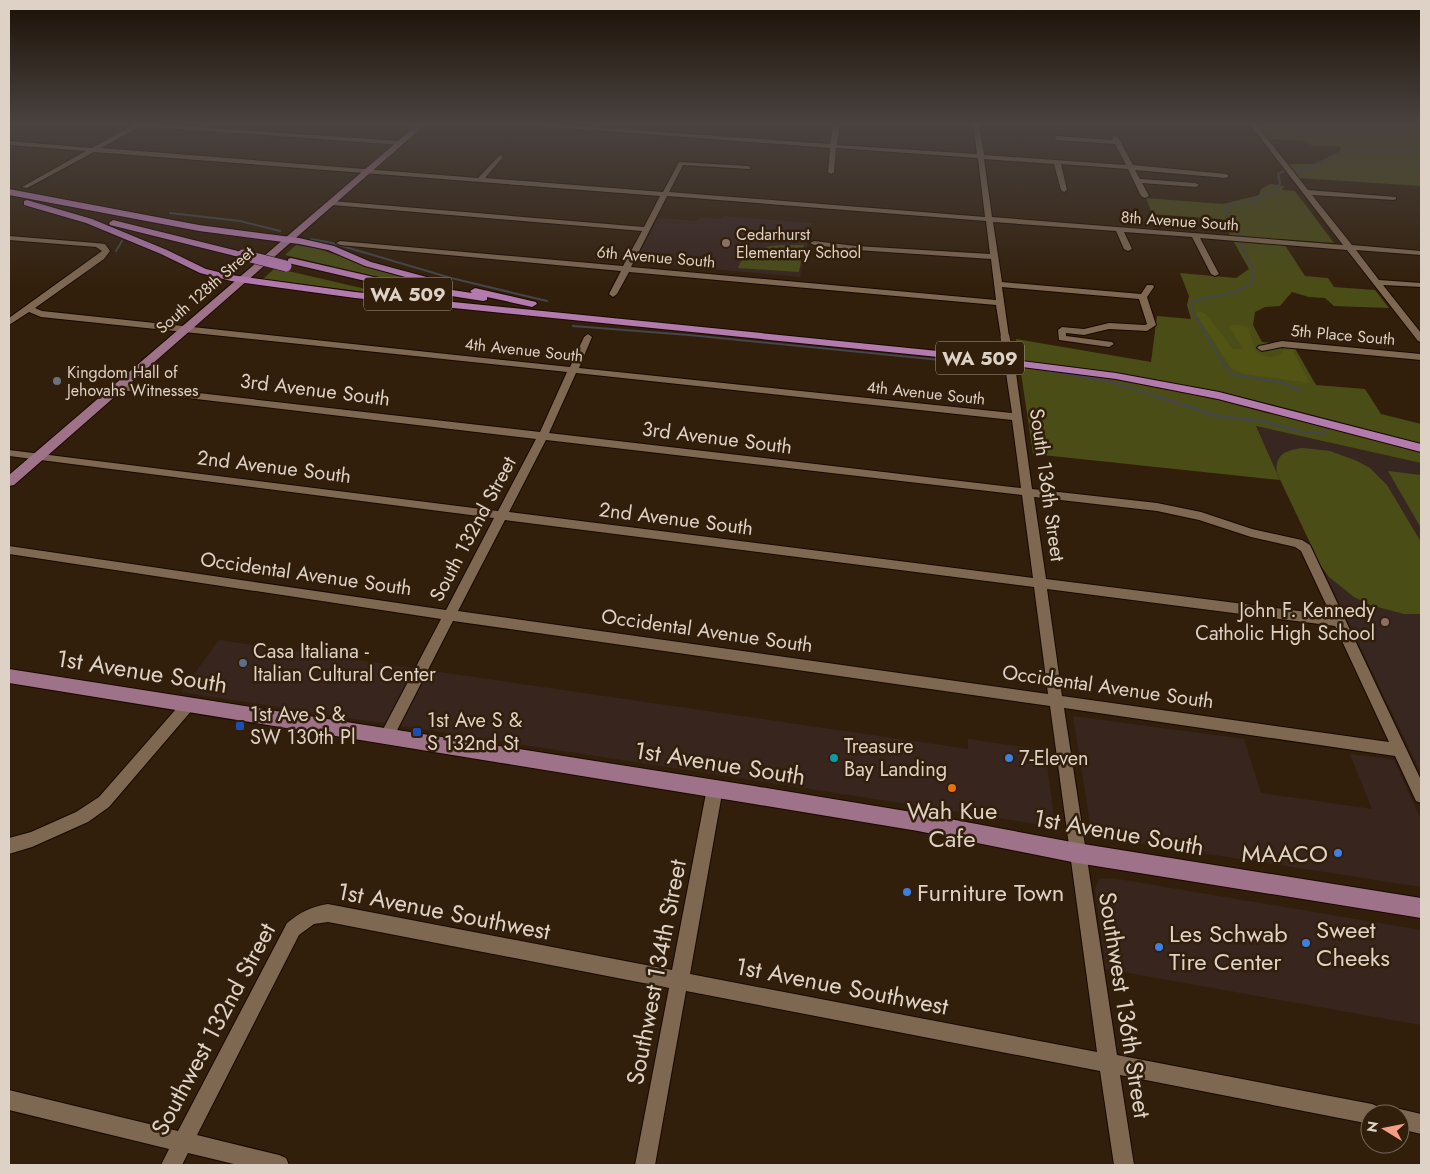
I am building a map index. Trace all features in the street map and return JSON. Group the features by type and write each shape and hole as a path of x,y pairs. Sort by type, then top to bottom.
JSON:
{"highway":[{"path":"14,193 198,228 290,239 331,248 368,264 532,309"},
{"name":"WA 509","path":"14,193 247,253"},
{"name":"WA 509","path":"9,199 289,263 379,288 649,323 968,357 1116,376 1219,396 1421,448"},
{"path":"27,203 89,221 164,252 203,271 242,280 355,295 532,309"},
{"name":"WA 509","path":"532,309 982,348 1122,368 1222,387 1421,438"}],"main road":[{"name":"South 128th Street","path":"9,482 362,178"},
{"name":"1st Avenue South","path":"9,676 715,788 918,822 1077,852 1421,908"}],"street":[{"path":"25,187 42,178"},
{"name":"8th Avenue South","path":"453,178 1421,253"},
{"path":"613,294 673,178"},
{"name":"South 136th Street","path":"983,178 1077,852"},
{"path":"1061,178 1064,190"},
{"path":"1135,178 1145,196"},
{"path":"1295,178 1421,339"},
{"path":"1137,181 1196,185"},
{"path":"1306,192 1394,198"},
{"path":"332,203 646,229"},
{"path":"1119,230 1128,249"},
{"path":"9,236 96,245 106,248 105,253 101,257 38,299 9,322"},
{"path":"1195,236 1215,274"},
{"name":"6th Avenue South","path":"340,243 1001,303"},
{"path":"814,243 856,248 993,257"},
{"path":"1376,282 1421,285"},
{"path":"997,284 1071,287 1143,297"},
{"path":"1143,297 1150,287"},
{"path":"1109,344 1062,338 1062,330 1084,332 1109,326 1146,328 1152,325 1143,297"},
{"name":"4th Avenue South","path":"30,307 34,312 41,314 1017,417"},
{"name":"South 132nd Street","path":"386,737 543,436 588,337"},
{"name":"5th Place South","path":"1262,348 1282,344 1421,357"},
{"name":"3rd Avenue South","path":"119,386 1182,510 1251,533 1298,543 1306,548 1339,621"},
{"name":"2nd Avenue South","path":"9,452 1339,621"},
{"name":"Occidental Avenue South","path":"9,550 449,615 1399,750"},
{"path":"1339,621 1421,796"},
{"path":"9,846 32,839 82,816 104,802 188,705"},
{"name":"Southwest 134th Street","path":"645,1165 715,788"},
{"name":"Southwest 136th Street","path":"1077,852 1124,1165"},
{"name":"1st Avenue Southwest","path":"303,919 317,914 328,913 1360,1112"},
{"name":"Southwest 132nd Street","path":"171,1165 283,944 292,928 303,919"},
{"path":"9,1100 279,1165"}],"shaded area":[{"path":"1299,178 1421,178 1421,186"},
{"path":"1270,184 1284,186 1282,190 1295,191 1334,243 1281,239 1305,276 1328,278 1334,287 1375,290 1389,308 1334,306 1325,298 1309,297 1292,292 1280,306 1265,307 1255,312 1253,325 1262,342 1293,345 1316,385 1365,389 1381,414 1421,424 1421,463 1256,426 1280,480 1033,454 1016,339 1151,362 1157,316 1191,319 1187,305 1189,296 1180,273 1236,278 1249,269 1221,219 1152,214 1146,198 1223,204 1259,195 1261,189"},
{"name":"Cedarhurst Elementary School","path":"724,216 812,223 800,277 635,262 658,218 698,221 700,217 722,219"},
{"path":"296,245 316,248 405,278 456,290 374,276 285,255"},
{"path":"781,245 804,245 799,272 738,268 745,257 755,251"},
{"path":"275,268 396,296 263,279"},
{"path":"1198,311 1206,314 1233,349 1243,349 1229,326 1240,325 1248,327 1256,353 1268,357 1279,356 1284,350 1292,349 1310,383 1244,374 1231,368 1196,314"},
{"name":"John F. Kennedy Catholic High School","path":"1256,426 1421,463 1421,773 1280,480"},
{"path":"1303,448 1330,451 1357,461 1370,468 1387,485 1421,542 1421,614 1404,614 1370,605 1354,597 1329,577 1321,566 1277,473 1278,461 1283,454"},
{"path":"1388,471 1421,475 1421,528"},
{"path":"219,640 968,749 968,739 1045,750 1054,818 1052,822 1044,825 181,692"},
{"path":"1073,716 1244,739 1261,793 1372,809 1350,754 1394,760 1421,820 1421,887 1092,836"},
{"path":"1112,878 1421,930 1421,1025 1106,969 1095,890 1099,879"}],"waterway":[{"path":"1238,235 1240,232 1237,225 1225,215 1225,210 1233,204 1252,203 1255,199 1275,192 1280,183 1279,178"},
{"path":"170,213 240,221 280,231"},
{"path":"311,239 332,243 451,278 547,301"},
{"path":"116,251 122,241"},
{"path":"1239,242 1253,267 1253,283 1235,292 1193,301 1191,306 1194,314 1228,371 1235,375 1284,383 1301,391"},
{"path":"82,274 96,265"},
{"path":"573,326 689,335 971,363 993,363"},
{"path":"1026,367 1112,382 1163,399"},
{"path":"1159,397 1217,416 1262,421 1302,432 1322,433 1326,430"}],"place":[{"name":"Cedarhurst Elementary School","path":"726,243"},
{"name":"Kingdom Hall of Jehovahs Witnesses","path":"57,381"},
{"name":"John F. Kennedy Catholic High School","path":"1385,622"},
{"name":"Casa Italiana - Italian Cultural Center","path":"243,663"},
{"name":"1st Ave S & SW 130th Pl","path":"240,726"},
{"name":"1st Ave S & S 132nd St","path":"417,732"},
{"name":"Treasure Bay Landing","path":"834,758"},
{"name":"7-Eleven","path":"1009,758"},
{"name":"Wah Kue Cafe","path":"952,788"},
{"name":"MAACO","path":"1338,853"},
{"name":"Furniture Town","path":"907,892"},
{"name":"Sweet Cheeks","path":"1306,943"},
{"name":"Les Schwab Tire Center","path":"1159,947"}]}
